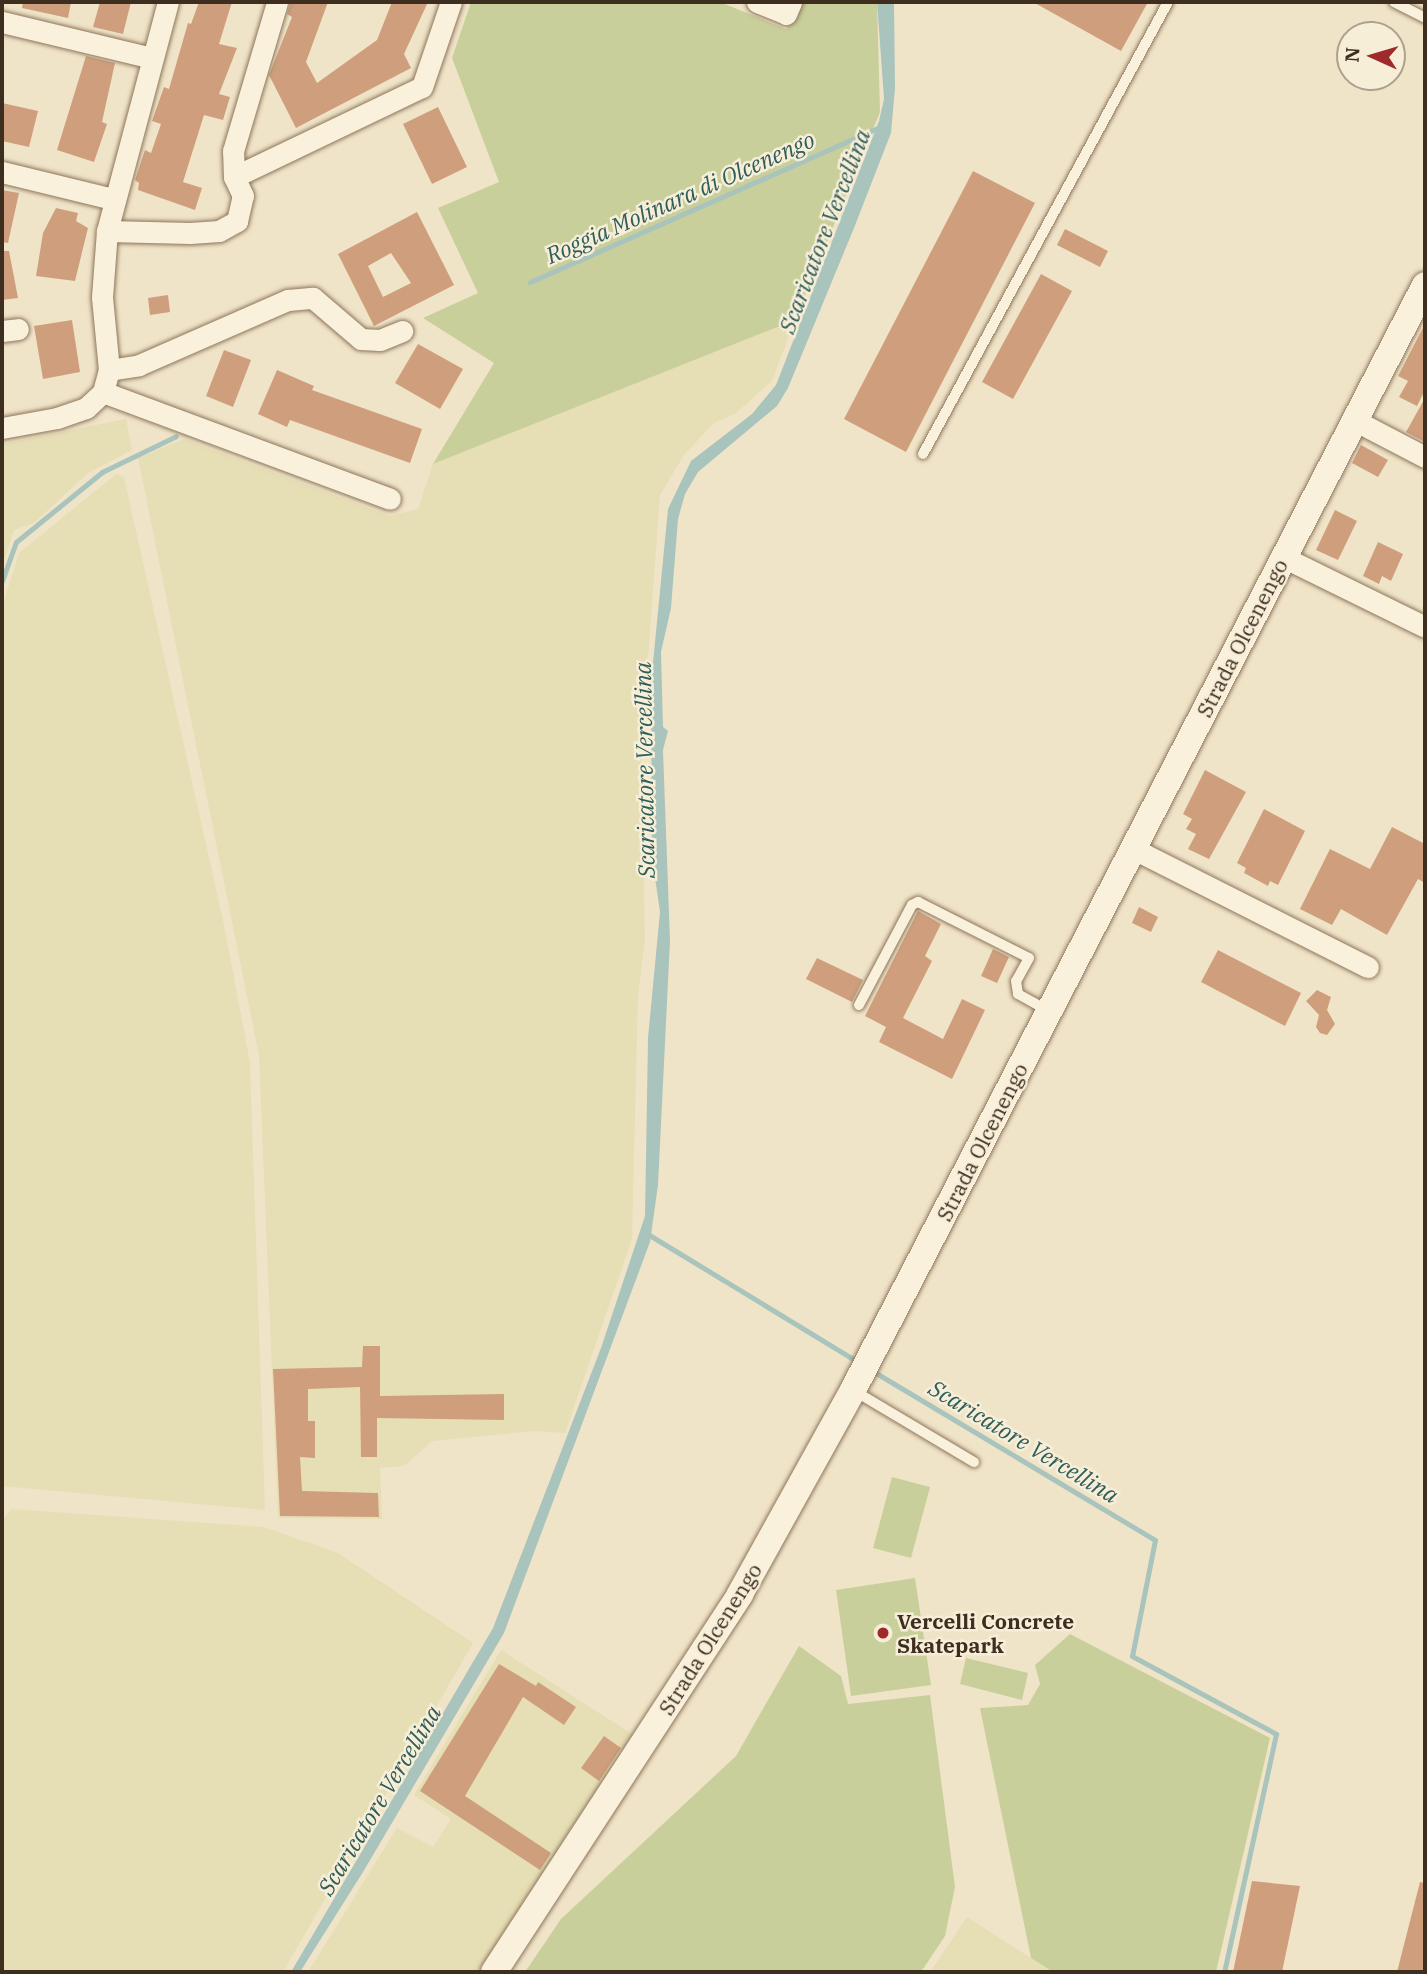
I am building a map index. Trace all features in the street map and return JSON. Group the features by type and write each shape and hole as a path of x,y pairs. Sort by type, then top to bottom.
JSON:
{"street":[{"path":"2,428 57,418 86,408 103,392 109,370 102,297 107,232 113,199 168,2"},
{"path":"107,232 219,231 237,221 243,196 234,177 233,151 277,2"},
{"path":"234,177 422,88 451,2"},
{"path":"757,2 786,14 791,2"},
{"path":"2,22 152,58"},
{"path":"2,172 113,199"},
{"name":"Strada Olcenengo","path":"494,1972 740,1594 853,1390 1425,285"},
{"path":"109,370 139,365 288,300 313,298 361,339 380,340 402,331"},
{"path":"103,392 390,499"},
{"path":"1356,421 1425,457"},
{"path":"1283,557 1425,627"},
{"path":"1134,849 1368,967"}],"lane":[{"path":"923,454 1168,2"},
{"path":"1394,2 1425,18"},
{"path":"859,1004 912,905 918,902 1029,958 1016,981 1018,994 1050,1012"},
{"path":"853,1390 974,1462"}],"shaded area":[{"path":"795,320 772,381 735,414 714,423 684,455 660,495 641,756 645,940 638,997 632,1239 565,1433 535,1431 432,1441 404,1466 380,1468 382,1519 278,1518 259,1055 138,458 184,439 390,516 418,509 433,464"},
{"path":"126,419 132,450 88,473 34,523 14,530 2,567 2,444"},
{"path":"116,474 124,477 224,925 250,1063 265,1510 2,1486 3,604 19,553"},
{"path":"12,1509 264,1527 338,1553 473,1643 283,1972 2,1972 2,1520"},
{"path":"501,1650 635,1736 479,1972 308,1972 397,1828 433,1847 451,1819 414,1795"},
{"path":"967,1917 1031,1958 1053,1972 930,1972"}],"green space":[{"path":"471,2 720,2 786,29 804,2 877,2 880,112 795,320 433,464 494,363 423,318 478,293 438,208 499,182 452,58"},
{"path":"892,1477 930,1487 911,1558 873,1548"},
{"name":"Vercelli Concrete Skatepark","path":"915,1578 931,1685 851,1696 836,1590"},
{"path":"1070,1634 1270,1738 1216,1972 1053,1972 1031,1958 980,1708 1028,1705 1040,1684 1035,1665"},
{"path":"799,1646 841,1676 848,1704 930,1695 955,1887 945,1936 921,1972 525,1972 561,1919 736,1756"},
{"path":"966,1658 1028,1673 1022,1700 960,1684"}],"water":[{"path":"877,2 894,2 895,88 891,133 788,388 777,406 698,472 685,494 678,519 671,608 661,652 663,727 668,731 663,750 670,941 658,1185 650,1242 504,1633 363,1872 300,1972 291,1972 493,1628 601,1348 645,1216 648,1038 660,912 652,857 651,683 668,509 691,461 752,414 776,385 879,121 884,99"}],"building":[{"path":"23,2 71,2 68,18 22,8"},
{"path":"100,2 131,2 123,34 93,27"},
{"path":"199,2 232,2 219,44 237,48 219,94 230,97 223,120 204,115 183,182 202,188 195,210 138,190 139,183 135,180 145,150 151,153 161,124 152,121 164,87 169,89 188,23 191,24"},
{"path":"291,2 328,2 306,62 317,83 377,40 392,2 428,2 404,54 411,68 296,128 269,75 292,17 287,14"},
{"path":"1033,2 1148,2 1121,51"},
{"path":"86,56 115,63 102,122 107,124 94,162 57,150"},
{"path":"2,103 38,111 29,147 2,141"},
{"path":"438,107 467,167 432,184 403,124"},
{"path":"973,171 1035,203 906,452 844,419"},
{"path":"2,190 19,193 8,243 2,242"},
{"path":"56,208 78,213 76,221 88,228 75,281 36,276 43,233"},
{"path":"417,212 454,285 374,326 338,254","holes":["391,253 411,283 383,297 368,266"]},
{"path":"1065,229 1108,251 1100,267 1057,245"},
{"path":"2,251 9,251 18,298 2,300"},
{"path":"1041,274 1072,291 1013,399 982,382"},
{"path":"168,295 170,312 150,315 148,298"},
{"path":"72,320 80,372 43,379 34,326"},
{"path":"1425,324 1425,390 1417,406 1399,397 1408,381 1398,376"},
{"path":"418,344 463,369 440,409 395,383"},
{"path":"224,350 251,360 233,407 206,396"},
{"path":"277,370 314,386 312,390 422,429 410,463 290,420 287,427 258,414"},
{"path":"1425,398 1425,442 1406,432"},
{"path":"1361,445 1388,460 1378,477 1352,463"},
{"path":"1335,510 1357,521 1338,560 1316,550"},
{"path":"1378,542 1403,554 1391,581 1382,576 1379,584 1363,576"},
{"path":"1205,770 1246,792 1209,859 1188,849 1196,834 1186,829 1192,819 1183,814"},
{"path":"1264,809 1305,831 1278,885 1270,881 1268,886 1244,873 1246,868 1237,863"},
{"path":"1392,827 1425,844 1425,883 1418,879 1387,935 1341,909 1332,925 1300,909 1330,849 1370,869"},
{"path":"1139,907 1158,917 1151,932 1132,923"},
{"path":"918,911 941,924 925,956 932,961 903,1018 943,1039 962,999 985,1010 952,1079 879,1042 886,1027 865,1016"},
{"path":"993,949 1009,957 997,983 981,976"},
{"path":"1218,950 1301,993 1285,1026 1201,982"},
{"path":"817,958 863,980 852,1002 806,979"},
{"path":"1317,990 1331,997 1327,1010 1335,1024 1327,1035 1320,1033 1316,1027 1319,1015 1306,1001"},
{"path":"363,1346 380,1346 380,1396 504,1394 504,1420 377,1418 377,1457 361,1457 360,1387 308,1389 308,1421 315,1421 315,1458 300,1457 302,1491 378,1493 379,1517 280,1516 273,1369 362,1367"},
{"path":"499,1664 536,1686 538,1682 576,1707 564,1725 523,1697 465,1796 551,1853 540,1870 420,1791"},
{"path":"604,1736 621,1748 599,1781 581,1768"},
{"path":"1252,1881 1300,1886 1282,1972 1233,1972"},
{"path":"1420,1882 1425,1883 1425,1972 1397,1972"}],"waterway":[{"name":"Roggia Molinara di Olcenengo","path":"530,282 882,126"},
{"name":"Roggia Molinara di Olcenengo","path":"2,581 16,542 102,472 176,436"},
{"name":"Scaricatore Vercellina","path":"646,1233 855,1360"},
{"path":"876,1373 1155,1540 1132,1656 1276,1734 1224,1972"}],"place":[{"name":"Vercelli Concrete Skatepark","path":"883,1633"}]}
